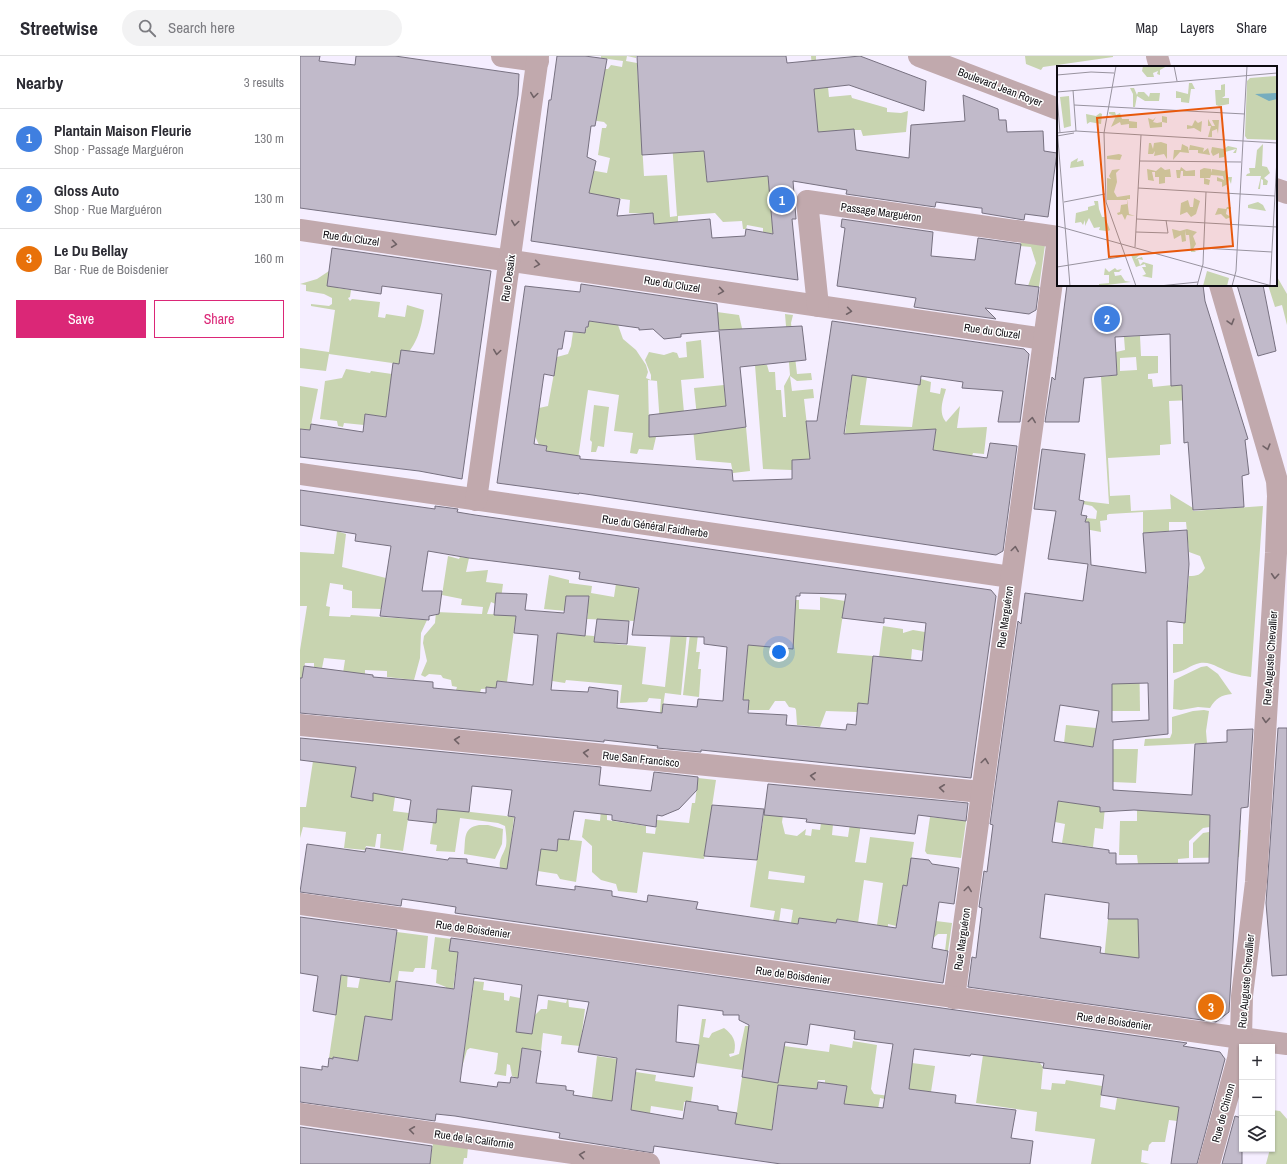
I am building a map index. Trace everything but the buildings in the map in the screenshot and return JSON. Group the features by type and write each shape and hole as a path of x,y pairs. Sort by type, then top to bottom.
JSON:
{"street":[{"path":"502,56 538,58"},
{"name":"Boulevard Jean Royer","path":"919,56 1057,109"},
{"path":"1157,56 1160,66"},
{"name":"Rue Desaix","path":"476,500 511,260 538,58"},
{"path":"1277,189 1287,193"},
{"name":"Passage Marguéron","path":"818,306 807,201 1057,237"},
{"name":"Rue du Cluzel","path":"300,230 1044,339"},
{"name":"Rue Marguéron","path":"954,998 1057,244"},
{"name":"Rue Auguste Chevallier","path":"1220,286 1277,481 1282,553 1256,882 1242,996 1241,1038"},
{"name":"Rue du Général Faidherbe","path":"300,474 1011,577"},
{"name":"Rue San Francisco","path":"300,725 981,792"},
{"name":"Rue de Boisdenier","path":"300,904 954,998 1287,1044"},
{"name":"Rue de Chinon","path":"1209,1164 1238,1059 1241,1038"},
{"name":"Rue de la Californie","path":"300,1114 649,1164"}],"green space":[{"path":"601,56 627,56 626,61 637,63 644,176 667,175 670,217 677,216 671,127 702,125 707,182 738,179 736,154 766,151 773,234 763,232 763,228 747,225 746,229 743,229 742,221 723,222 715,213 678,216 678,222 654,224 653,214 629,213 630,200 580,193 584,169 607,173 610,158 598,155 602,128 606,128 607,125 604,122 591,120 602,69 608,69 611,65 622,67 623,61 601,58"},
{"path":"811,56 816,56 816,60 814,61 828,87 829,97 851,95 852,98 887,108 887,112 901,113 908,111 906,132 863,136 861,130 835,130 818,140"},
{"path":"1025,56 1113,57 1043,67 1041,70 1026,64"},
{"path":"1021,242 1045,245 1039,287 1028,286 1036,263 1031,247 1020,246"},
{"path":"329,271 340,274 338,288 351,290 350,297 348,298 350,301 352,299 380,302 378,317 385,318 386,314 405,317 407,305 424,310 419,333 410,351 399,364 329,354 326,371 300,368 300,348 329,352 335,310 311,306 311,304 329,306 332,304 332,298 324,294 306,291 306,285 300,284 317,279"},
{"path":"1277,277 1287,294 1287,325 1282,305 1275,307 1268,286 1277,286"},
{"path":"613,311 623,339 636,350 646,365 648,372 646,378 651,380 651,375 645,360 649,352 664,355 673,352 677,353 679,358 687,357 686,342 701,340 704,378 681,380 686,434 656,437 653,450 639,449 637,454 630,453 633,433 614,431 619,395 588,390 578,459 545,455 547,446 539,445 535,436 539,408 548,406 557,357 568,354 573,332 585,333 589,321 611,324","holes":["648,380 657,381 660,425 649,425"]},
{"path":"717,312 739,315 744,337 720,339"},
{"path":"785,314 793,315 791,323 797,374 811,373 812,380 797,381 790,376 792,391 813,389 814,398 804,399 808,434 820,458 792,460 792,470 763,469 755,365 767,365 769,372 775,372 776,390 781,390 783,417 786,417 784,386 790,375"},
{"path":"1140,336 1141,356 1158,356 1158,373 1148,374 1148,379 1152,379 1153,387 1192,383 1193,400 1169,401 1171,444 1160,445 1160,455 1108,458 1110,496 1130,495 1131,511 1171,509 1170,494 1193,508 1193,511 1263,506 1251,677 1228,672 1209,663 1196,664 1173,673 1173,644 1183,644 1183,623 1185,623 1189,576 1198,575 1205,568 1200,556 1189,552 1186,522 1169,522 1169,531 1143,533 1143,512 1109,514 1107,515 1107,520 1100,521 1101,532 1085,529 1086,518 1096,519 1097,511 1092,506 1083,504 1084,501 1109,504 1101,377 1117,375 1116,352 1125,350 1124,337","holes":["1136,357 1137,370 1120,371 1120,358"]},
{"path":"1100,356 1101,377 1075,373 1076,362 1057,359 1057,357"},
{"path":"346,369 370,373 371,371 392,374 386,417 365,414 364,425 344,423 343,427 338,426 337,421 320,419 325,381 342,378"},
{"path":"852,375 867,377 860,425 912,427 918,384 920,384 921,379 931,382 930,392 940,394 941,388 946,389 942,414 946,422 960,406 957,428 987,427 984,454 973,453 972,456 964,455 931,465 936,429 845,434"},
{"path":"724,385 728,429 746,427 750,471 733,473 731,463 696,460 693,428 697,417 694,388"},
{"path":"300,386 318,389 310,430 300,429"},
{"path":"594,405 609,407 604,447 598,446 596,452 591,452 592,442 590,440"},
{"path":"337,531 346,534 342,567 386,578 381,609 352,608 352,591 343,589 343,585 330,583 326,606 330,607 329,616 350,617 351,615 427,620 421,633 420,658 414,680 387,677 387,671 365,670 365,675 343,673 345,660 324,658 322,668 314,667 314,663 305,663 302,678 300,678 300,650 307,606 300,606 300,552 334,554"},
{"path":"448,556 459,559 460,557 469,558 466,572 488,570 486,582 503,584 500,606 491,602 487,614 516,615 507,682 497,681 496,688 481,689 480,693 456,690 457,687 452,686 451,680 443,678 441,675 429,674 425,677 421,675 427,661 423,643 424,636 435,623 436,612 482,614 483,607 461,605 462,599 442,595"},
{"path":"619,563 636,578 636,588 639,590 634,621 587,619 588,613 544,609 549,575 569,580 569,583 592,586 591,593 614,597"},
{"path":"820,597 845,601 837,653 873,656 869,694 879,657 883,626 903,629 903,633 913,630 925,632 923,651 912,649 911,660 868,704 858,704 857,712 826,711 820,727 797,725 795,708 789,707 785,701 775,701 769,710 748,710 749,700 743,700 748,642 795,600 799,600 799,609 820,610"},
{"path":"671,632 687,633 681,695 665,693 662,713 660,713 661,699 649,698 647,702 620,703 622,685 566,680 565,683 552,681 557,633 594,636 594,642 646,647 642,684 665,687"},
{"path":"690,633 698,634 696,652 700,652 698,669 701,669 699,697 683,695"},
{"path":"1139,643 1140,711 1112,711 1112,663"},
{"path":"1207,666 1218,674 1232,694 1219,698 1210,708 1198,707 1181,710 1173,709 1174,680 1201,667"},
{"path":"1193,711 1209,711 1206,731 1207,743 1144,746 1145,739 1170,738 1172,733 1172,717"},
{"path":"1066,725 1096,728 1097,725 1113,749 1138,749 1136,783 1113,782 1112,749 1064,743"},
{"path":"313,761 357,761 352,797 372,801 373,793 379,794 381,781 397,783 393,811 409,813 403,851 380,848 381,834 377,834 375,847 366,846 365,850 344,848 346,832 303,827 300,838 300,807 306,807"},
{"path":"698,778 716,780 704,859 643,852 637,893 618,891 616,884 601,880 592,872 592,846 582,837 585,819 600,821 601,810 607,811 607,820 646,826 646,833 655,834 657,820 689,823 692,803 695,803"},
{"path":"767,793 784,808 782,822 785,834 797,836 806,829 805,835 811,836 812,829 820,830 821,823 833,824 832,835 848,837 851,817 862,818 855,862 866,863 870,837 914,842 907,886 903,886 896,926 888,924 888,927 877,925 883,883 864,880 858,923 837,919 836,923 799,918 798,924 791,923 793,910 781,908 779,922 773,921 775,911 750,907","holes":["769,871 805,876 804,883 768,879"]},
{"path":"1058,801 1105,807 1103,829 1095,828 1093,847 1067,844 1067,851 1022,838 1062,843 1065,824 1055,822"},
{"path":"438,805 462,811 514,817 511,842 541,845 542,837 582,841 576,882 560,879 557,874 538,871 538,875 501,871 500,861 506,846 506,836 505,826 498,823 460,818 455,852 436,851 437,845 430,844 434,815 437,815"},
{"path":"1137,810 1221,815 1210,819 1210,827 1203,828 1189,841 1189,858 1178,859 1178,864 1138,864 1137,855 1119,855 1120,821 1137,821"},
{"path":"930,817 966,821 961,858 927,854 925,851"},
{"path":"479,825 488,825 503,829 502,844 495,859 464,854 467,832"},
{"path":"1215,828 1241,830 1239,857 1193,858 1193,843 1203,833 1215,831"},
{"path":"1121,910 1138,910 1185,980 1104,960 1108,919 1121,919"},
{"path":"936,921 952,923 948,951 945,951 947,934 938,934 922,948 935,931"},
{"path":"397,932 428,936 425,968 415,968 413,972 399,971 392,1020 365,1016 363,1031 383,1034 358,1061 334,1057 333,1059 329,1058 345,950 349,951 347,987 358,988 360,978 390,982"},
{"path":"435,937 451,939 449,951 458,952 449,1019 445,1018 446,987 436,983 437,970 431,969"},
{"path":"474,981 484,982 483,990 504,993 504,1000 509,1001 510,996 520,998 519,1007 528,1008 534,1016 541,1009 547,1009 548,1000 566,1003 568,997 569,1007 585,1009 580,1046 561,1044 562,1036 543,1033 541,1051 522,1048 518,1078 512,1076 510,1065 507,1064 506,1076 494,1074 496,1070 498,1053 470,1048 467,1050 462,1067"},
{"path":"702,1019 706,1019 703,1037 709,1038 712,1033 724,1028 730,1033 735,1042 735,1049 734,1053 729,1054 730,1057 739,1054 745,1026 749,1026 763,1067 744,1064 743,1070 696,1063"},
{"path":"853,1041 877,1045 871,1089 874,1094 890,1096 889,1100 880,1098 876,1120 860,1106 845,1104 841,1127 823,1095 845,1098 847,1086 825,1083 825,1080 818,1080 817,1090 778,1085 771,1134 735,1124 742,1077 778,1082 784,1046 829,1052 830,1044 852,1048"},
{"path":"983,1055 1040,1063 1043,1067 1041,1089 1051,1090 1052,1083 1065,1084 1066,1080 1102,1086 1100,1107 1115,1110 1117,1098 1148,1102 1151,1082 1183,1081 1177,1121 1169,1120 1165,1142 1152,1142 1149,1145 1148,1151 1142,1150 1141,1162 1150,1164 1091,1164 1095,1139 1035,1131 1037,1112 976,1103"},
{"path":"597,1056 617,1059 612,1101 600,1100 591,1105"},
{"path":"912,1063 935,1066 931,1092 909,1089"},
{"path":"636,1072 656,1075 655,1081 693,1087 691,1102 684,1102 683,1111 651,1106 650,1114 631,1110"},
{"path":"1275,1110 1280,1111 1287,1119 1287,1164 1266,1164 1269,1152 1275,1152"},
{"path":"433,1142 468,1147 467,1158 464,1158 463,1164 430,1164"}],"place":[{"name":"Plantain Maison Fleurie","path":"782,200"},
{"name":"Gloss Auto","path":"1107,319"},
{"name":"Le Du Bellay","path":"1211,1007"}]}
